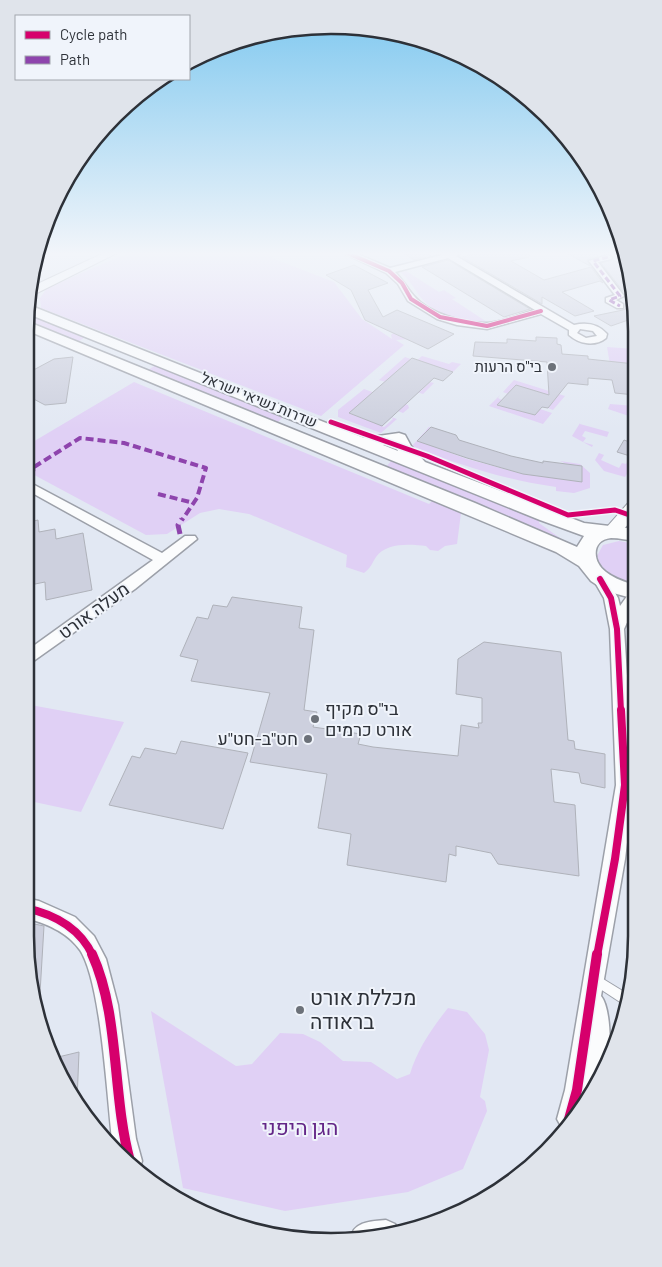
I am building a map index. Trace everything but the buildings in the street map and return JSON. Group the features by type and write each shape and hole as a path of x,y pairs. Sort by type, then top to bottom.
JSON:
{"main road":[{"name":"שדרות נשיאי ישראל","path":"34,311 364,442 399,438 407,452 420,465 581,529 609,533"},
{"name":"שדרות נשיאי ישראל","path":"34,328 477,510 563,547 586,561"},
{"path":"628,534 609,533 588,542 584,553 586,561 600,579 618,588 628,590"}],"street":[{"path":"431,311 440,317 468,324 487,326 537,311"},
{"path":"543,311 574,329"},
{"path":"34,488 162,560"},
{"path":"609,533 628,513"},
{"name":"מעלה אורט","path":"34,653 190,538"},
{"path":"571,1111 577,1090 593,978 615,859 625,785 618,629 610,598 600,579"},
{"path":"618,629 628,603"},
{"path":"34,910 68,924 87,944 98,967 107,1005 124,1139 128,1152"},
{"path":"593,978 600,1063"}],"lane":[{"path":"593,978 622,997"}],"green space":[{"path":"49,311 356,311 362,319 392,339 391,335 394,332 410,339 396,340 404,345 321,416"},
{"path":"437,311 470,311 487,322 463,321"},
{"path":"37,317 85,337 78,342 34,324 34,318"},
{"path":"607,347 628,348 628,394 615,393"},
{"path":"422,356 449,364 452,362 461,364 453,372 432,365 389,380 421,391 430,382 434,383 423,394 379,380 405,357 416,361"},
{"path":"156,365 283,417 276,424 148,370"},
{"path":"514,380 565,396 553,410 548,408 556,398 516,385 508,394 503,392"},
{"path":"134,382 429,504 432,501 461,513 457,544 445,546 438,551 430,550 426,546 420,545 392,546 380,552 364,573 346,567 347,555 249,514 219,509 200,513 167,534 146,535 34,475 34,441"},
{"path":"364,389 408,405 409,408 403,413 398,411 349,413 384,427 393,419 391,417 397,419 381,433 338,417 338,410"},
{"path":"500,395 498,398 502,400 498,405 535,415 540,409 552,413 543,424 489,406"},
{"path":"610,404 628,405 628,416 608,409"},
{"path":"580,423 609,432 607,437 585,431 582,436 586,438 583,442 593,445 592,447 572,436"},
{"path":"429,427 438,431 426,431 418,441 467,459 523,474 582,481 582,471 560,461 580,464 590,473 590,488 574,493 556,491 556,487 482,471 412,446"},
{"path":"599,453 604,455 601,460 619,468 622,463 626,464 628,460 628,474 625,477 604,471 595,460"},
{"path":"392,460 539,519 539,523 564,541 386,467"},
{"path":"619,541 628,543 628,582 617,578 602,567 597,556 603,545"},
{"path":"34,706 124,722 81,812 34,802"},
{"name":"הגן היפני","path":"448,1008 467,1012 485,1034 489,1050 480,1097 485,1101 487,1111 463,1169 408,1192 285,1211 183,1188 151,1011 236,1066 252,1064 280,1033 303,1034 320,1042 343,1061 371,1062 397,1079 410,1074 426,1040"}],"marked path":[{"path":"34,467 80,438 124,443 206,468 197,498 178,525 180,534"},
{"path":"158,494 194,503"}],"cycle path":[{"path":"431,311 440,317 457,322 487,326 541,311"},
{"path":"331,422 427,456 568,515 615,510 628,515"},
{"path":"571,1111 577,1090 593,978 615,859 625,785 617,629 611,598 600,579"},
{"path":"34,910 68,924 87,943 98,967 107,1005 124,1139 128,1152"}],"place":[{"name":"בי\"ס הרעות","path":"552,367"},
{"name":"בי\"ס מקיף אורט כרמים","path":"315,719"},
{"name":"חט\"ב-חט\"ע","path":"308,739"},
{"name":"מכללת אורט בראודה","path":"300,1010"}]}
